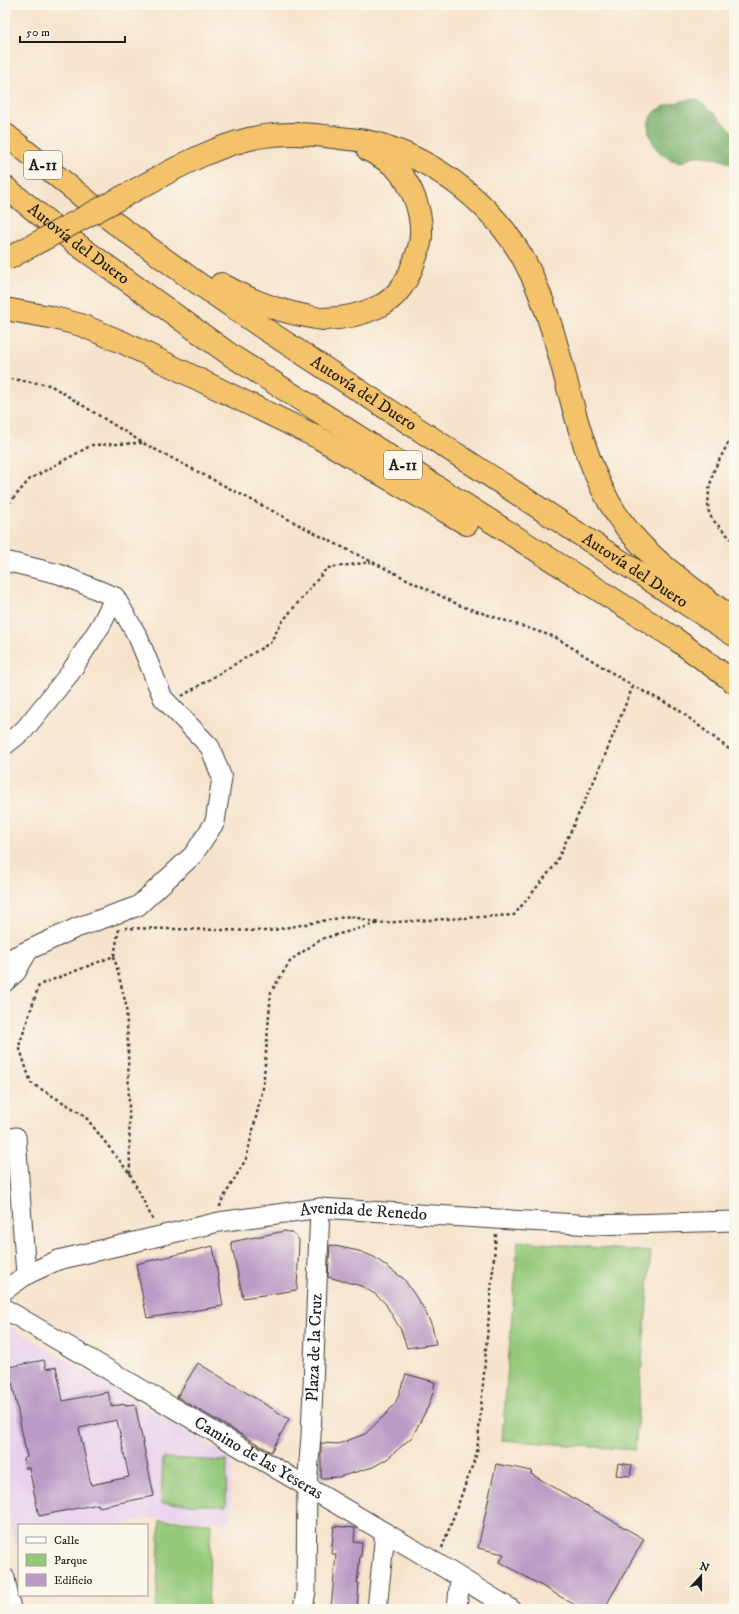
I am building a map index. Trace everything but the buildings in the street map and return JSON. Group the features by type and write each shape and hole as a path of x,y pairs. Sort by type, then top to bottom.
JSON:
{"highway":[{"path":"5,120 82,182 208,276 244,297 285,312 324,319 356,315 381,306 398,292 409,276 418,252 421,235 419,215 415,198 396,168 367,149 339,138"},
{"name":"Autovía del Duero","path":"5,134 112,221 238,311 734,635"},
{"path":"6,259 170,171 218,149 263,136 319,134 366,141 412,157 446,176 473,197 497,222 518,251 533,277 548,319 580,434 591,466 610,504 631,533 665,569 734,619"},
{"name":"Autovía del Duero","path":"5,187 75,243 232,356 674,638 734,682"},
{"path":"5,309 50,317 81,325 122,342 319,438 441,508 568,585 663,646 734,697"}],"street":[{"path":"5,561 58,574 115,597 138,637 163,698 210,747 222,778 215,822 193,855 138,906 76,928 5,961"},
{"path":"5,745 24,730 70,673 101,625 115,597"},
{"path":"5,982 16,972 28,951"},
{"path":"11,1138 26,1275"},
{"name":"Avenida de Renedo","path":"5,1290 26,1275 58,1260 220,1222 320,1208 593,1225 734,1221"},
{"name":"Plaza de la Cruz","path":"303,1609 306,1591 307,1486 311,1436 320,1208"},
{"name":"Camino de las Yeseras","path":"5,1309 307,1486 511,1609"},
{"path":"377,1609 385,1533"},
{"path":"5,1578 11,1609"},
{"path":"457,1609 460,1578"}],"path":[{"path":"5,378 50,385 143,443 371,562 461,606 555,637 633,686 676,708 734,753"},
{"path":"734,432 714,470 709,489 708,510 712,519 734,542"},
{"path":"5,508 30,479 92,445 143,443"},
{"path":"169,704 270,643 281,623 327,568 371,562"},
{"path":"220,1222 220,1202 246,1159 263,1088 271,992 291,960 321,938 379,923 514,915 555,865 599,770 633,686"},
{"path":"112,928 268,931 350,916 379,923"},
{"path":"119,928 114,956 126,1005 130,1174"},
{"path":"114,956 39,985 19,1046 31,1083 84,1115 130,1174 160,1236"},
{"path":"430,1560 442,1548 477,1453 498,1220"}],"shaded area":[{"path":"7,1325 232,1459 230,1522 148,1518 120,1524 18,1524 18,1546 15,1546 5,1494 5,1326"}],"green space":[{"path":"697,99 721,119 734,134 734,165 715,158 704,156 692,157 680,162 664,156 654,146 648,126 650,118 655,112 662,107 671,104"},
{"path":"518,1241 651,1252 635,1450 502,1440"},
{"path":"163,1458 227,1461 226,1506 161,1503"},
{"path":"160,1520 211,1523 208,1609 156,1609"}]}
